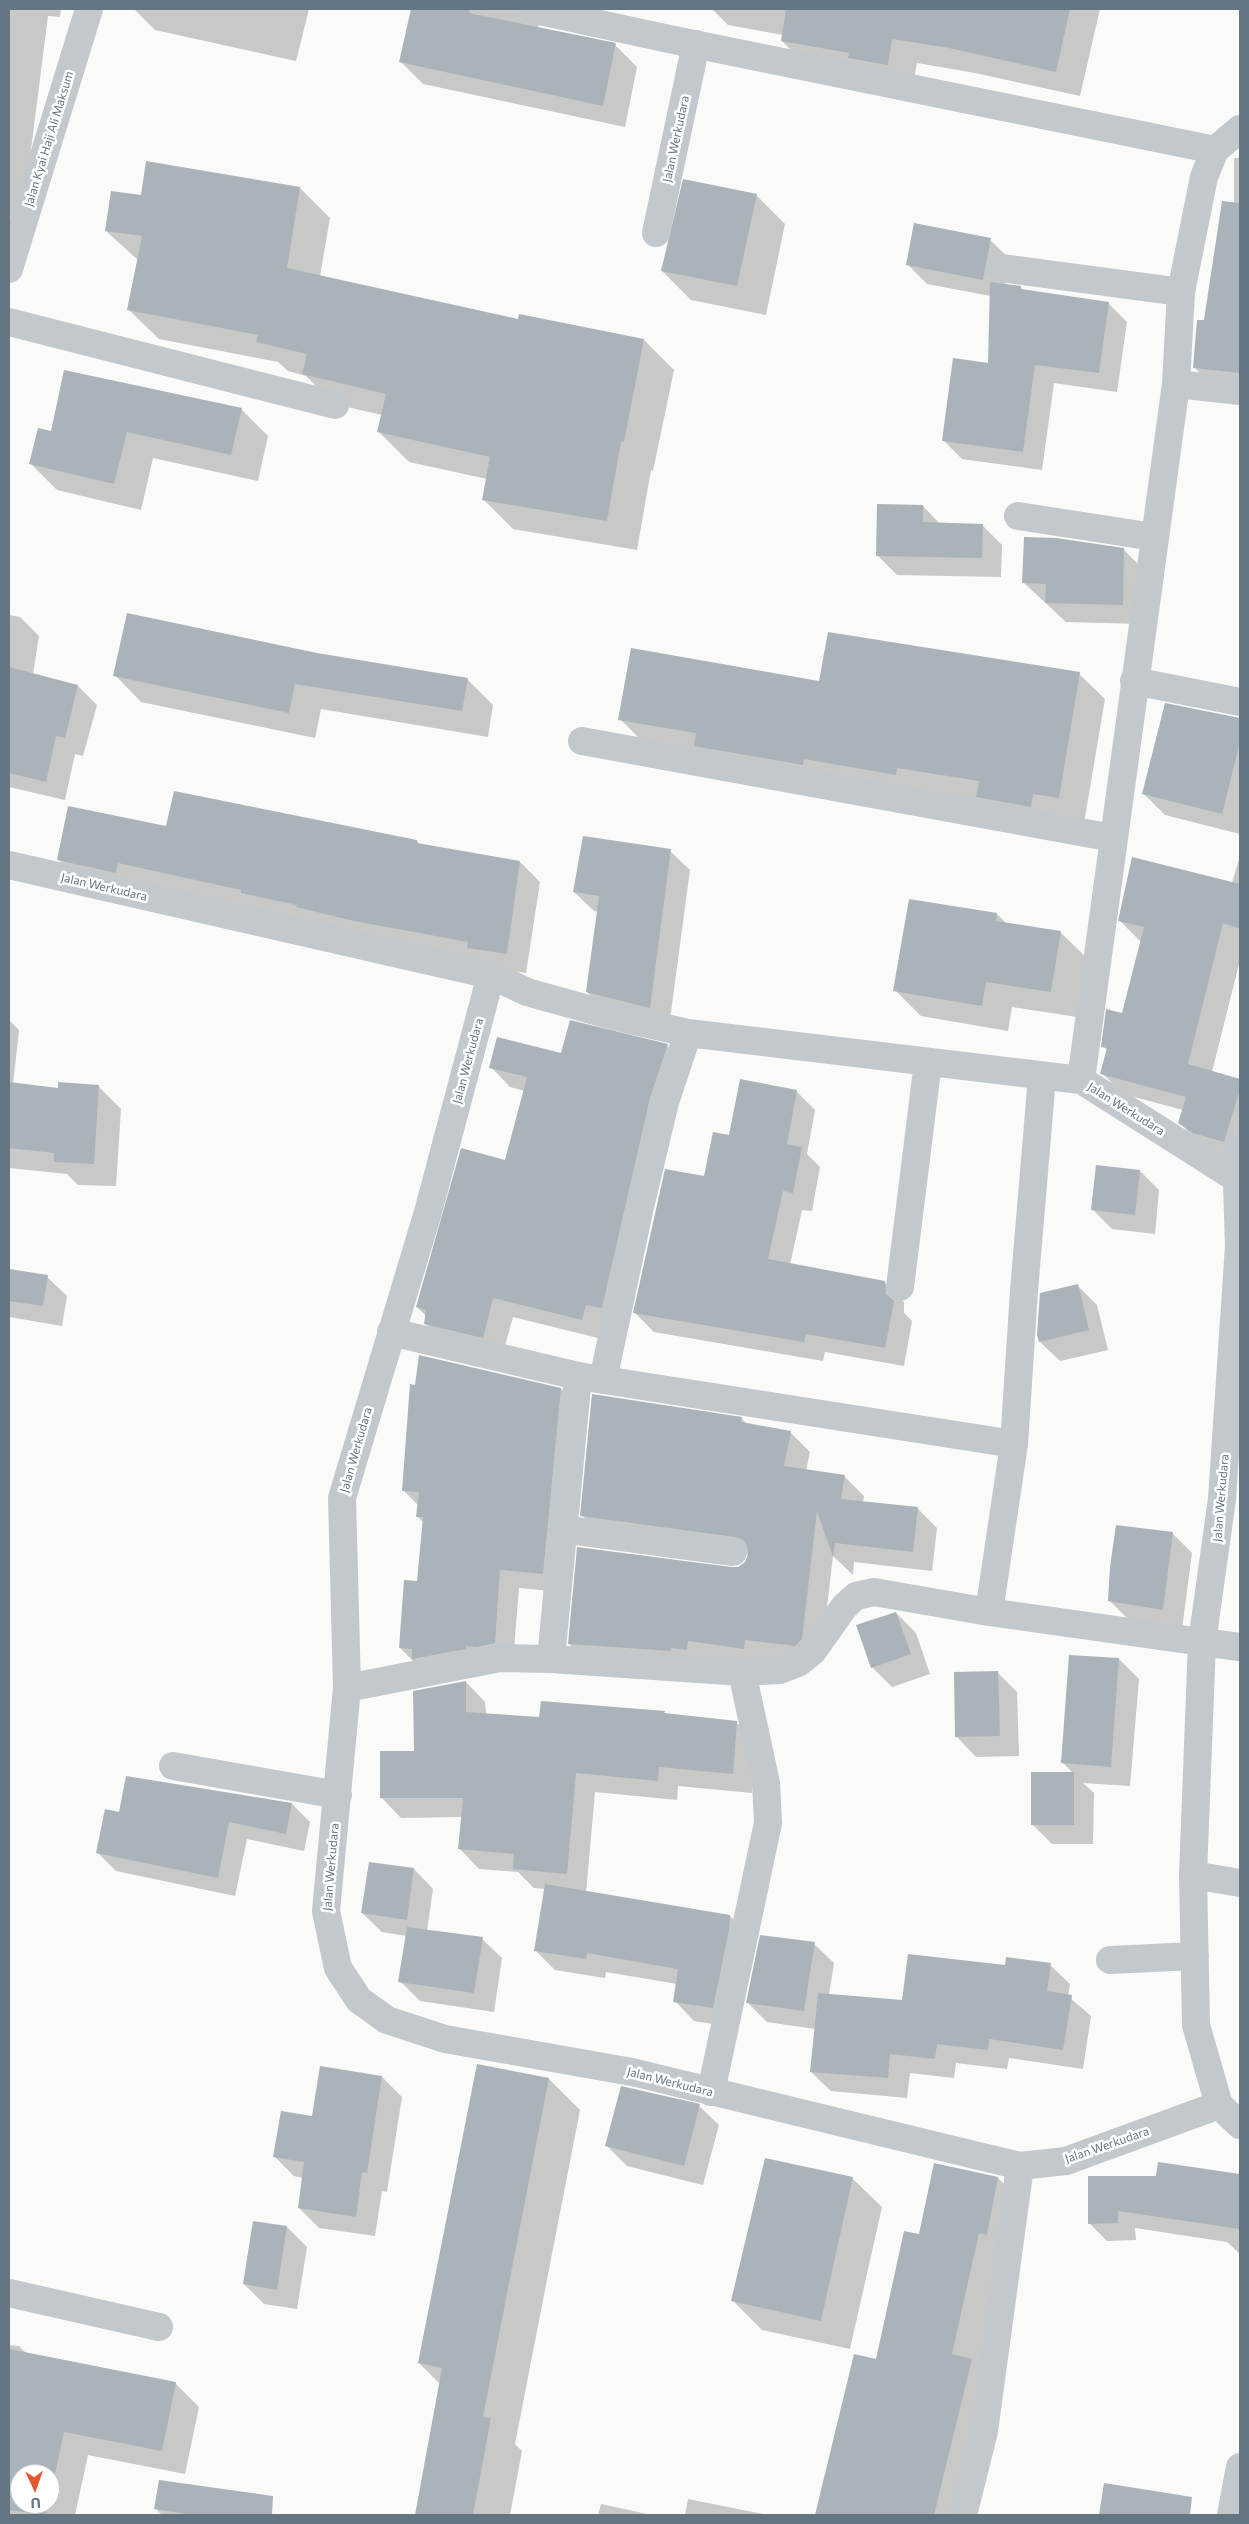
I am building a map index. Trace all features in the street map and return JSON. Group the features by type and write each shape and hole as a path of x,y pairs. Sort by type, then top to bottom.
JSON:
{"street":[{"name":"Jalan Kyai Haji Ali Maksum","path":"9,269 89,9"},
{"path":"530,9 1215,150"},
{"name":"Jalan Werkudara","path":"656,233 696,44"},
{"path":"1081,1080 1176,384 1181,292 1204,177 1215,150 1240,129"},
{"path":"1001,268 1181,292"},
{"path":"9,322 336,405"},
{"path":"1176,384 1240,391"},
{"path":"1018,516 1154,537"},
{"path":"1134,681 1240,702"},
{"path":"582,741 1113,838"},
{"name":"Jalan Werkudara","path":"9,866 491,975 527,992 613,1016 688,1033 1042,1077 1081,1080 1234,1177 1237,1184 1239,1246 1231,1499 1202,1642 1193,1875 1196,2025 1219,2105 1066,2161 1020,2166 632,2072 445,2039 387,2020 360,2000 338,1968 326,1911 347,1688 342,1498 390,1332 428,1212 491,975"},
{"path":"551,1659 562,1529 590,1378 663,1112 688,1033"},
{"path":"900,1287 928,1062"},
{"path":"989,1612 1014,1444 1024,1290 1042,1077"},
{"path":"1234,1177 1240,1144"},
{"path":"390,1332 590,1378 1014,1444"},
{"path":"562,1529 733,1552"},
{"path":"347,1688 500,1658 551,1659 742,1672 780,1670 798,1663 813,1651 844,1607 856,1596 874,1592 989,1612 1240,1647"},
{"path":"711,2092 768,1823 766,1783 742,1672"},
{"path":"173,1766 338,1795"},
{"path":"1193,1875 1240,1883"},
{"path":"1110,1960 1195,1956"},
{"path":"1219,2105 1240,2125"},
{"path":"964,2515 984,2431 1020,2166"},
{"path":"9,2293 159,2327"},
{"path":"1231,2515 1240,2467"}],"building":[{"path":"411,9 470,9 469,13 616,43 603,106 399,62"},
{"path":"786,9 1070,9 1056,72 949,48 892,39 888,65 848,58 849,53 781,41"},
{"path":"146,161 300,187 287,268 518,319 519,314 644,339 624,442 621,441 607,521 482,500 490,457 377,432 386,394 302,374 307,354 256,342 258,335 127,310 142,236 105,231 111,191 141,195"},
{"path":"683,179 757,194 737,286 661,271"},
{"path":"1222,201 1240,203 1240,373 1193,368 1197,320 1204,320"},
{"path":"914,223 991,238 983,280 906,265"},
{"path":"990,282 1021,286 1021,289 1109,302 1099,373 1035,365 1023,452 942,441 953,358 988,363"},
{"path":"64,370 242,408 231,455 127,432 114,484 29,464 38,428 51,431"},
{"path":"877,504 923,505 923,522 983,524 982,558 876,556"},
{"path":"1024,537 1056,538 1124,548 1123,605 1045,603 1046,584 1022,583"},
{"path":"127,613 317,653 468,678 462,711 295,684 289,713 113,676"},
{"path":"828,632 1080,672 1059,798 1033,794 1031,807 976,797 979,781 897,768 896,775 804,759 803,765 694,746 696,733 618,720 631,648 819,681"},
{"path":"9,667 78,685 65,738 56,736 46,782 9,773"},
{"path":"1165,703 1240,718 1240,742 1222,814 1142,794"},
{"path":"174,791 417,840 417,843 520,861 507,954 467,948 468,942 354,921 296,907 297,905 241,893 241,890 118,863 116,873 57,860 68,806 166,826"},
{"path":"583,836 671,849 650,1008 586,992 599,896 573,892"},
{"path":"1132,857 1240,884 1240,929 1223,923 1188,1064 1240,1079 1240,1089 1224,1142 1193,1133 1178,1123 1186,1097 1100,1074 1107,1048 1101,1047 1106,1009 1122,1013 1144,927 1118,921"},
{"path":"909,899 997,913 996,921 1061,931 1051,992 986,982 982,1006 893,991"},
{"path":"570,1020 668,1044 650,1098 602,1308 586,1305 582,1320 493,1298 483,1338 424,1324 426,1310 416,1307 461,1148 505,1160 527,1077 489,1068 497,1037 561,1053"},
{"path":"740,1079 797,1090 787,1144 802,1147 793,1193 783,1191 768,1259 885,1281 886,1294 894,1301 885,1348 806,1334 804,1342 633,1313 665,1169 704,1176 713,1132 729,1135"},
{"path":"9,1082 58,1088 58,1082 99,1085 94,1164 54,1162 54,1153 9,1148"},
{"path":"1096,1165 1140,1170 1135,1215 1091,1210"},
{"path":"9,1269 48,1275 43,1306 9,1301"},
{"path":"1078,1284 1089,1330 1039,1342 1037,1335 1040,1293"},
{"path":"419,1355 561,1388 543,1574 500,1570 495,1643 477,1647 466,1646 466,1649 412,1659 412,1649 399,1648 404,1580 417,1581 423,1517 416,1517 419,1492 402,1491 410,1384 415,1385"},
{"path":"592,1394 742,1417 741,1422 791,1431 784,1466 845,1475 841,1499 918,1507 913,1552 835,1543 833,1557 817,1511 802,1639 795,1646 745,1640 744,1649 688,1641 687,1650 671,1648 670,1651 568,1644 577,1547 731,1567 738,1567 745,1562 748,1554 747,1546 743,1540 735,1537 580,1516"},
{"path":"1116,1525 1173,1532 1163,1610 1108,1601 1110,1567"},
{"path":"896,1612 911,1654 871,1668 856,1625"},
{"path":"1069,1655 1119,1658 1111,1767 1061,1763"},
{"path":"998,1671 1000,1736 955,1737 954,1672"},
{"path":"466,1681 466,1712 539,1717 541,1701 665,1711 664,1713 737,1721 733,1774 659,1767 658,1781 576,1773 567,1874 513,1869 514,1854 458,1849 463,1798 380,1798 380,1751 414,1751 413,1691"},
{"path":"1031,1772 1074,1772 1074,1825 1031,1825"},
{"path":"126,1776 292,1803 286,1834 229,1822 218,1878 96,1853 105,1809 119,1812"},
{"path":"369,1862 414,1868 407,1920 361,1913"},
{"path":"545,1884 730,1915 729,1930 713,2008 673,2002 678,1969 587,1953 586,1959 534,1951"},
{"path":"407,1927 483,1937 474,1993 398,1982"},
{"path":"760,1935 815,1942 804,2011 746,2003"},
{"path":"908,1954 1005,1965 1006,1957 1051,1963 1047,1991 1072,1995 1063,2050 989,2039 988,2050 937,2044 935,2059 890,2054 888,2078 810,2072 818,1993 902,2000"},
{"path":"477,2064 549,2078 483,2417 491,2418 473,2515 415,2515 442,2368 418,2363"},
{"path":"320,2066 382,2076 367,2173 362,2172 356,2217 298,2208 304,2162 273,2157 281,2111 312,2116"},
{"path":"621,2086 700,2104 684,2166 605,2146"},
{"path":"765,2158 853,2177 821,2321 731,2301"},
{"path":"1158,2162 1240,2174 1240,2229 1118,2211 1118,2223 1088,2224 1088,2176 1156,2176"},
{"path":"934,2163 998,2177 987,2235 979,2233 952,2354 972,2359 934,2515 815,2515 854,2354 876,2359 904,2231 919,2234"},
{"path":"253,2221 287,2226 277,2290 243,2284"},
{"path":"9,2349 176,2382 162,2451 64,2432 57,2464 10,2464 9,2510"},
{"path":"159,2480 273,2496 272,2515 194,2515 154,2509"},
{"path":"1104,2483 1192,2497 1190,2515 1099,2515"}]}
